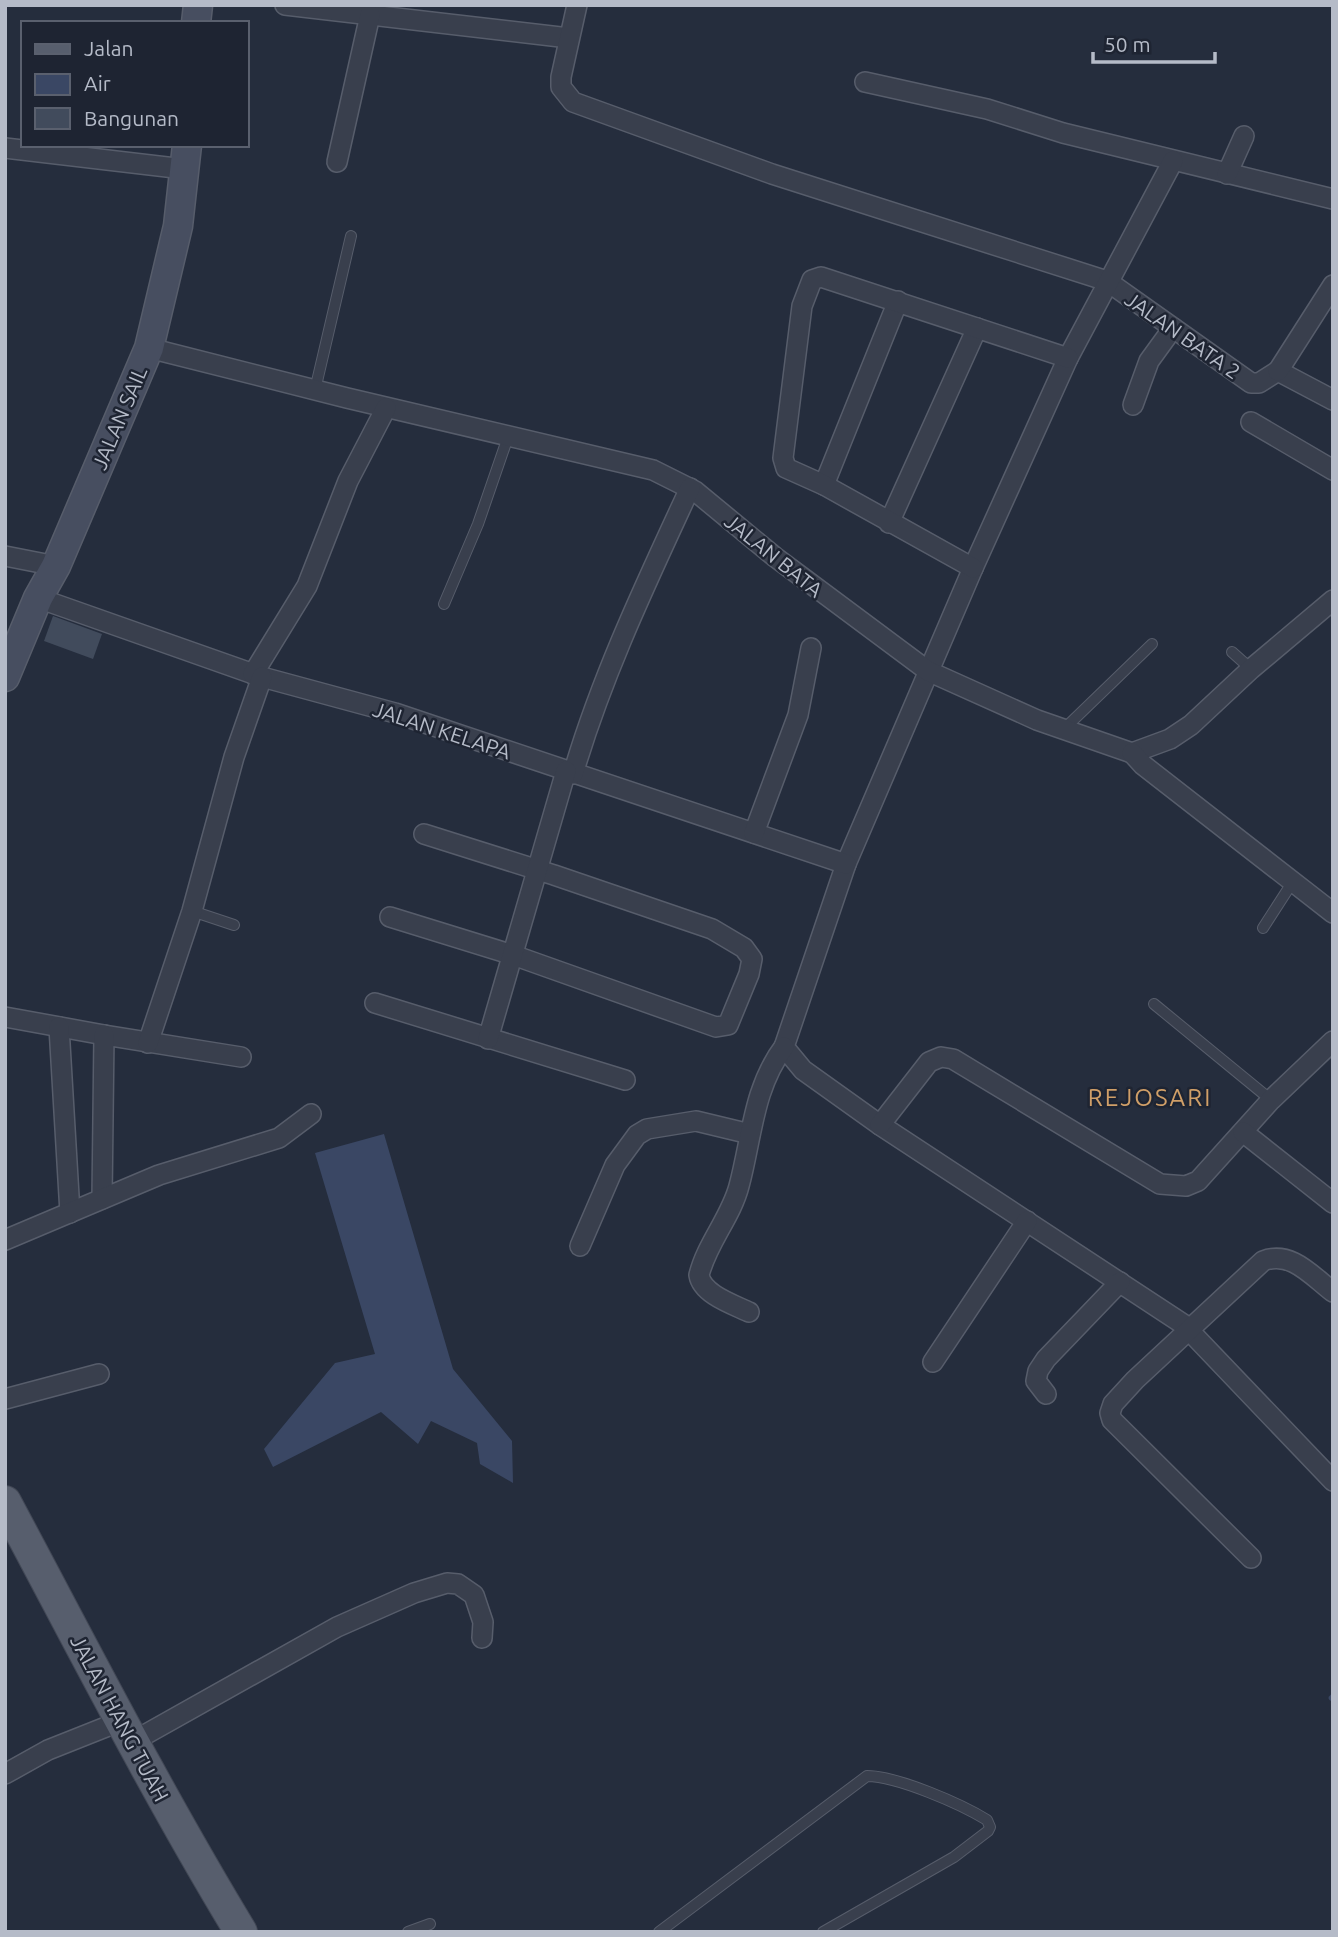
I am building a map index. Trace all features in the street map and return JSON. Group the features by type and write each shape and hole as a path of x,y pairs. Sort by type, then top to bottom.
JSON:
{"main road":[{"name":"JALAN HANG TUAH","path":"5,1502 126,1731 241,1932"}],"street":[{"path":"285,5 383,13 569,38"},
{"name":"JALAN BATA 2","path":"577,5 561,87 573,102 772,174 1107,281 1251,383 1259,383 1278,371"},
{"path":"337,162 383,13"},
{"path":"864,82 987,109 1063,134 1333,199"},
{"path":"1227,174 1244,136"},
{"path":"5,148 186,157"},
{"name":"JALAN SAIL","path":"5,677 38,597 56,566 149,348 177,226 186,157"},
{"path":"749,1312 715,1295 700,1282 699,1275 739,1187 763,1082 784,1047 846,864 973,568 1068,358 1173,162"},
{"path":"973,568 824,485 786,468 783,458 800,318 807,290 812,281 821,277 1068,358"},
{"path":"1333,285 1278,371 1333,400"},
{"path":"824,485 898,301"},
{"path":"890,523 976,328"},
{"path":"1133,405 1149,361 1173,328"},
{"name":"JALAN BATA","path":"149,348 386,408 653,470 690,488 786,566 928,671 1037,720 1132,753"},
{"path":"148,1043 192,911 258,675 307,586 348,481 386,408"},
{"path":"1251,422 1333,470"},
{"path":"488,1039 569,772 690,488"},
{"path":"5,556 56,566"},
{"name":"JALAN KELAPA","path":"38,597 258,675 395,713 846,864"},
{"path":"1333,600 1251,669 1191,725 1170,739 1132,753 1143,765 1333,913"},
{"path":"754,834 798,715 811,648"},
{"path":"390,917 513,955 716,1027 728,1025 749,974 752,959 744,948 712,929 424,834"},
{"path":"375,1003 625,1080"},
{"path":"5,1017 241,1057"},
{"path":"59,1027 71,1213"},
{"path":"102,1199 104,1035"},
{"path":"880,1125 929,1062 941,1057 953,1059 1160,1184 1185,1186 1198,1181 1271,1100 1333,1041"},
{"path":"784,1047 803,1070 880,1125 1189,1330 1333,1481"},
{"path":"5,1240 159,1175 279,1139 311,1114"},
{"path":"580,1246 615,1165 637,1135 655,1127 696,1121 750,1134"},
{"path":"1243,1132 1333,1203"},
{"path":"933,1362 1027,1221"},
{"path":"1251,1559 1112,1420 1110,1413 1113,1404 1135,1380 1252,1270 1270,1258 1290,1259 1333,1293"},
{"path":"1046,1394 1037,1381 1038,1371 1046,1359 1120,1282"},
{"path":"5,1399 99,1374"},
{"path":"5,1774 48,1750 126,1731 337,1627 447,1583 458,1584 474,1595 483,1622 482,1638"}],"lane":[{"path":"315,390 351,236"},
{"path":"444,604 478,524 508,437"},
{"path":"1064,729 1152,644"},
{"path":"1232,652 1251,669"},
{"path":"1263,928 1292,883"},
{"path":"192,911 234,925"},
{"path":"1154,1004 1271,1100"},
{"path":"659,1932 867,1776 881,1776 929,1793 987,1820 990,1827 988,1831 954,1857 823,1932"},
{"path":"408,1932 430,1924"}],"water":[{"path":"384,1134 453,1369 512,1441 513,1483 480,1464 477,1443 431,1421 418,1444 381,1412 273,1467 264,1449 335,1363 375,1354 315,1153"}],"building":[{"path":"53,616 102,634 93,659 44,641"}],"district":[{"name":"REJOSARI","path":"1150,1097"}]}
